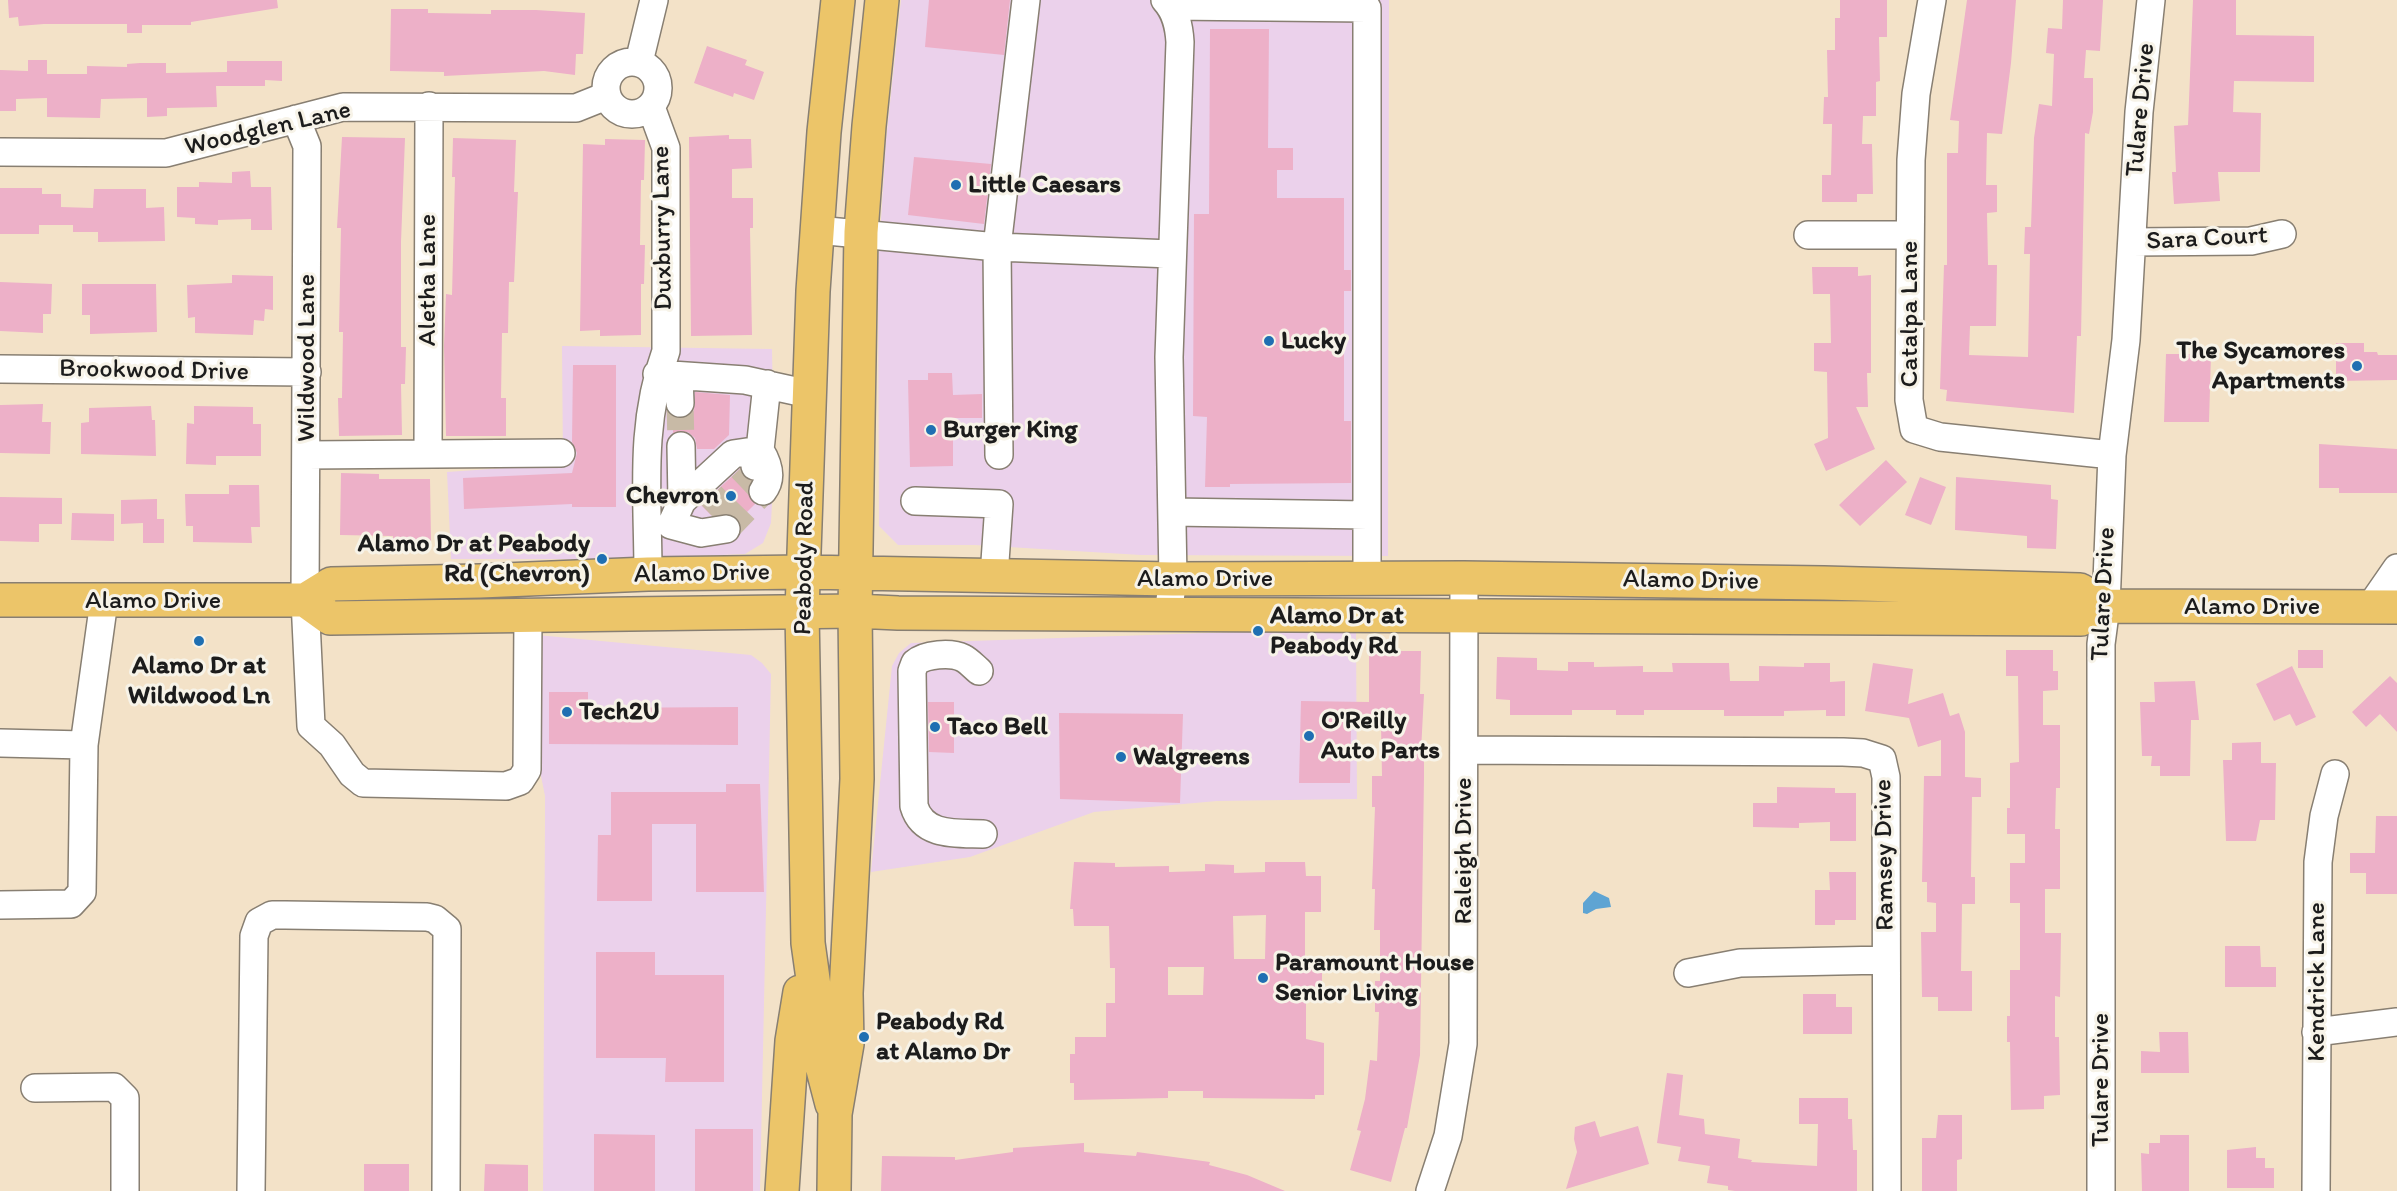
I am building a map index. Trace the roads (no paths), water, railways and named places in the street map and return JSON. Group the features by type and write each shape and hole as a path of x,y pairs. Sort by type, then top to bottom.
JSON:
{"main road":[{"name":"Peabody Road","path":"835,1114 815,1039 814,986 808,943 802,611 817,230 838,0"},
{"name":"Peabody Road","path":"834,1191 835,1114 847,1044 846,993 857,779 855,610 861,232 882,0"},
{"name":"Alamo Drive","path":"0,600 305,600 331,584 648,574 804,572 1173,579 1464,578 1824,583 2080,590 2106,606"},
{"name":"Alamo Drive","path":"305,600 330,618 855,610 2081,619 2106,606 2384,607"},
{"path":"782,1191 792,1041 808,943"}],"street":[{"path":"999,455 997,247 1026,0"},
{"name":"Catalpa Lane","path":"1932,0 1916,94 1911,160 1910,400 1914,429 1940,437 2112,455"},
{"name":"Tulare Drive","path":"2101,1191 2101,644 2106,606 2112,455 2126,340 2139,111 2151,0"},
{"path":"639,62 646,2"},
{"path":"1168,614 1173,579 1169,357 1171,254 1180,42 1179,26 1168,3 1367,8 1367,579"},
{"path":"625,62 639,62 651,69 659,81 659,95 651,107 639,114 626,114 614,107 606,96 606,82 613,69 625,62"},
{"name":"Woodglen Lane","path":"0,152 166,153 343,107 576,108 606,96"},
{"name":"Aletha Lane","path":"428,453 429,106"},
{"name":"Duxburry Lane","path":"651,107 666,148 667,367"},
{"name":"Wildwood Lane","path":"296,119 308,146 305,600 311,726 332,745 351,774 363,783 506,786 520,781 527,770 528,615"},
{"path":"817,230 861,232 997,247 1171,254"},
{"name":"Sara Court","path":"2132,243 2251,241 2282,234"},
{"path":"1808,235 1910,235"},
{"path":"667,367 767,384 809,394"},
{"path":"667,367 680,403"},
{"path":"667,367 645,445 667,519"},
{"name":"Brookwood Drive","path":"0,369 307,372"},
{"path":"757,485 767,384"},
{"path":"648,574 667,519 681,446"},
{"path":"667,519 733,454 760,450"},
{"path":"307,455 561,453"},
{"path":"915,501 999,504 994,576"},
{"path":"1172,512 1367,515"},
{"path":"667,519 718,522"},
{"path":"2384,607 2397,568"},
{"name":"Raleigh Drive","path":"1430,1191 1448,1136 1462,1044 1464,578"},
{"path":"0,905 71,904 82,892 84,745 104,601"},
{"path":"979,671 963,658 953,656 925,657 915,663 912,671 914,806 921,821 936,830 983,834"},
{"path":"0,743 84,745"},
{"name":"Ramsey Drive","path":"1464,750 1843,752 1863,753 1882,759 1886,777 1887,1191"},
{"name":"Kendrick Lane","path":"2316,1191 2318,862 2324,816 2335,774"},
{"path":"251,1191 254,936 259,922 272,915 427,917 435,919 447,929 446,1191"},
{"path":"1688,973 1740,963 1886,960"},
{"path":"2316,1032 2397,1022"},
{"path":"35,1088 114,1087 125,1098 125,1191"}],"water":[{"path":"1594,891 1609,898 1611,907 1596,909 1587,914 1583,913 1583,903"}],"tunnel":[{"path":"680,403 681,446"},
{"path":"711,515 750,478"},
{"path":"726,529 763,491"}],"place":[{"name":"Little Caesars","path":"956,185"},
{"name":"Lucky","path":"1269,341"},
{"name":"The Sycamores Apartments","path":"2357,366"},
{"name":"Burger King","path":"931,430"},
{"name":"Chevron","path":"731,496"},
{"name":"Alamo Dr at Peabody Rd (Chevron)","path":"602,559"},
{"name":"Alamo Dr at Peabody Rd","path":"1258,631"},
{"name":"Alamo Dr at Wildwood Ln","path":"199,641"},
{"name":"Tech2U","path":"567,712"},
{"name":"Taco Bell","path":"935,727"},
{"name":"O'Reilly Auto Parts","path":"1309,736"},
{"name":"Walgreens","path":"1121,757"},
{"name":"Paramount House Senior Living","path":"1263,978"},
{"name":"Peabody Rd at Alamo Dr","path":"864,1037"}]}
